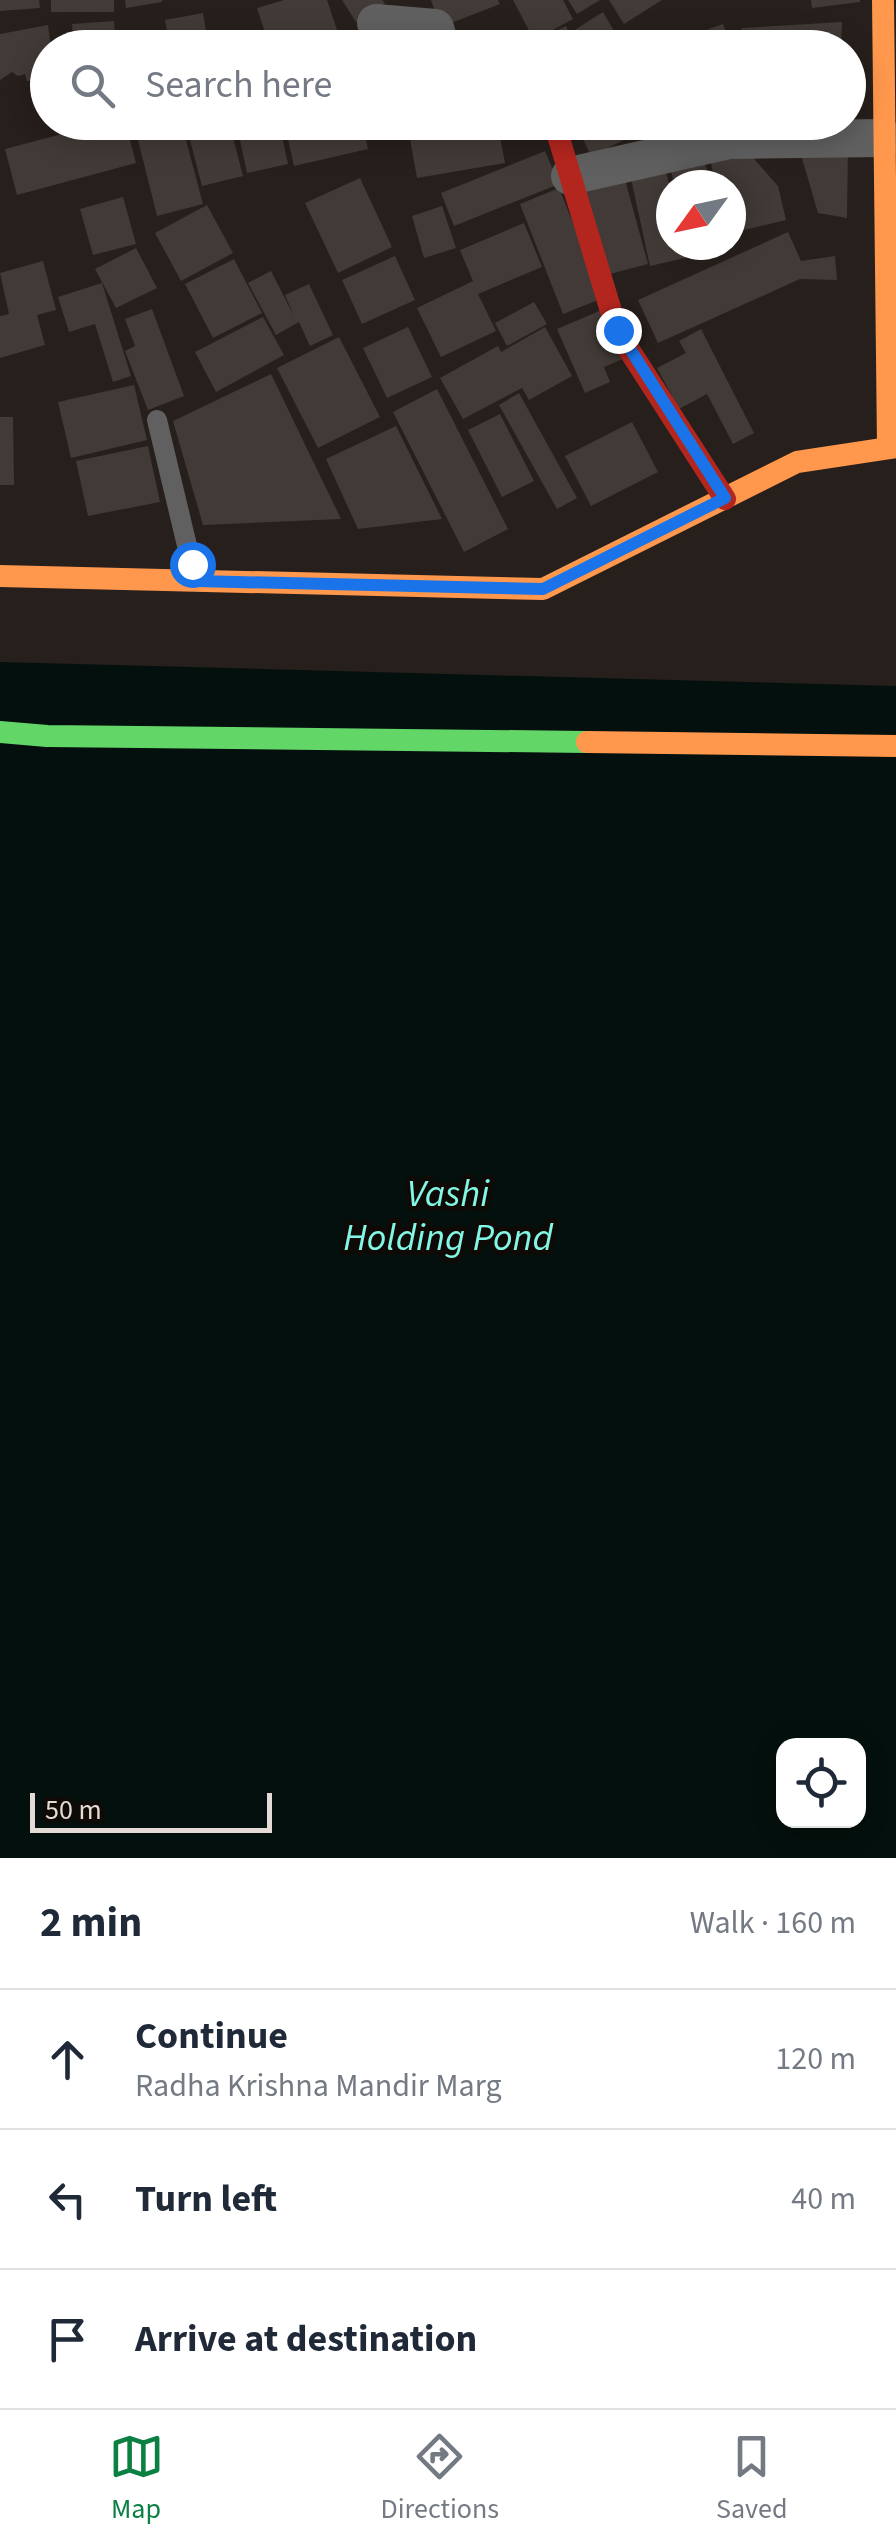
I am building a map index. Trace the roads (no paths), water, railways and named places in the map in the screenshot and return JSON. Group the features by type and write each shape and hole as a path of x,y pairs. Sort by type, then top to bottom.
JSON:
{"street":[{"path":"0,576 543,589 798,462 892,447 883,0"},
{"path":"376,23 436,30"},
{"path":"866,138 884,138"},
{"path":"559,140 618,330 725,498"},
{"path":"570,176 729,140"},
{"path":"0,732 376,742 896,746"}],"lane":[{"path":"157,420 196,581"}],"water":[{"name":"Vashi Holding Pond","path":"0,662 896,686 896,1858 0,1858"}]}
